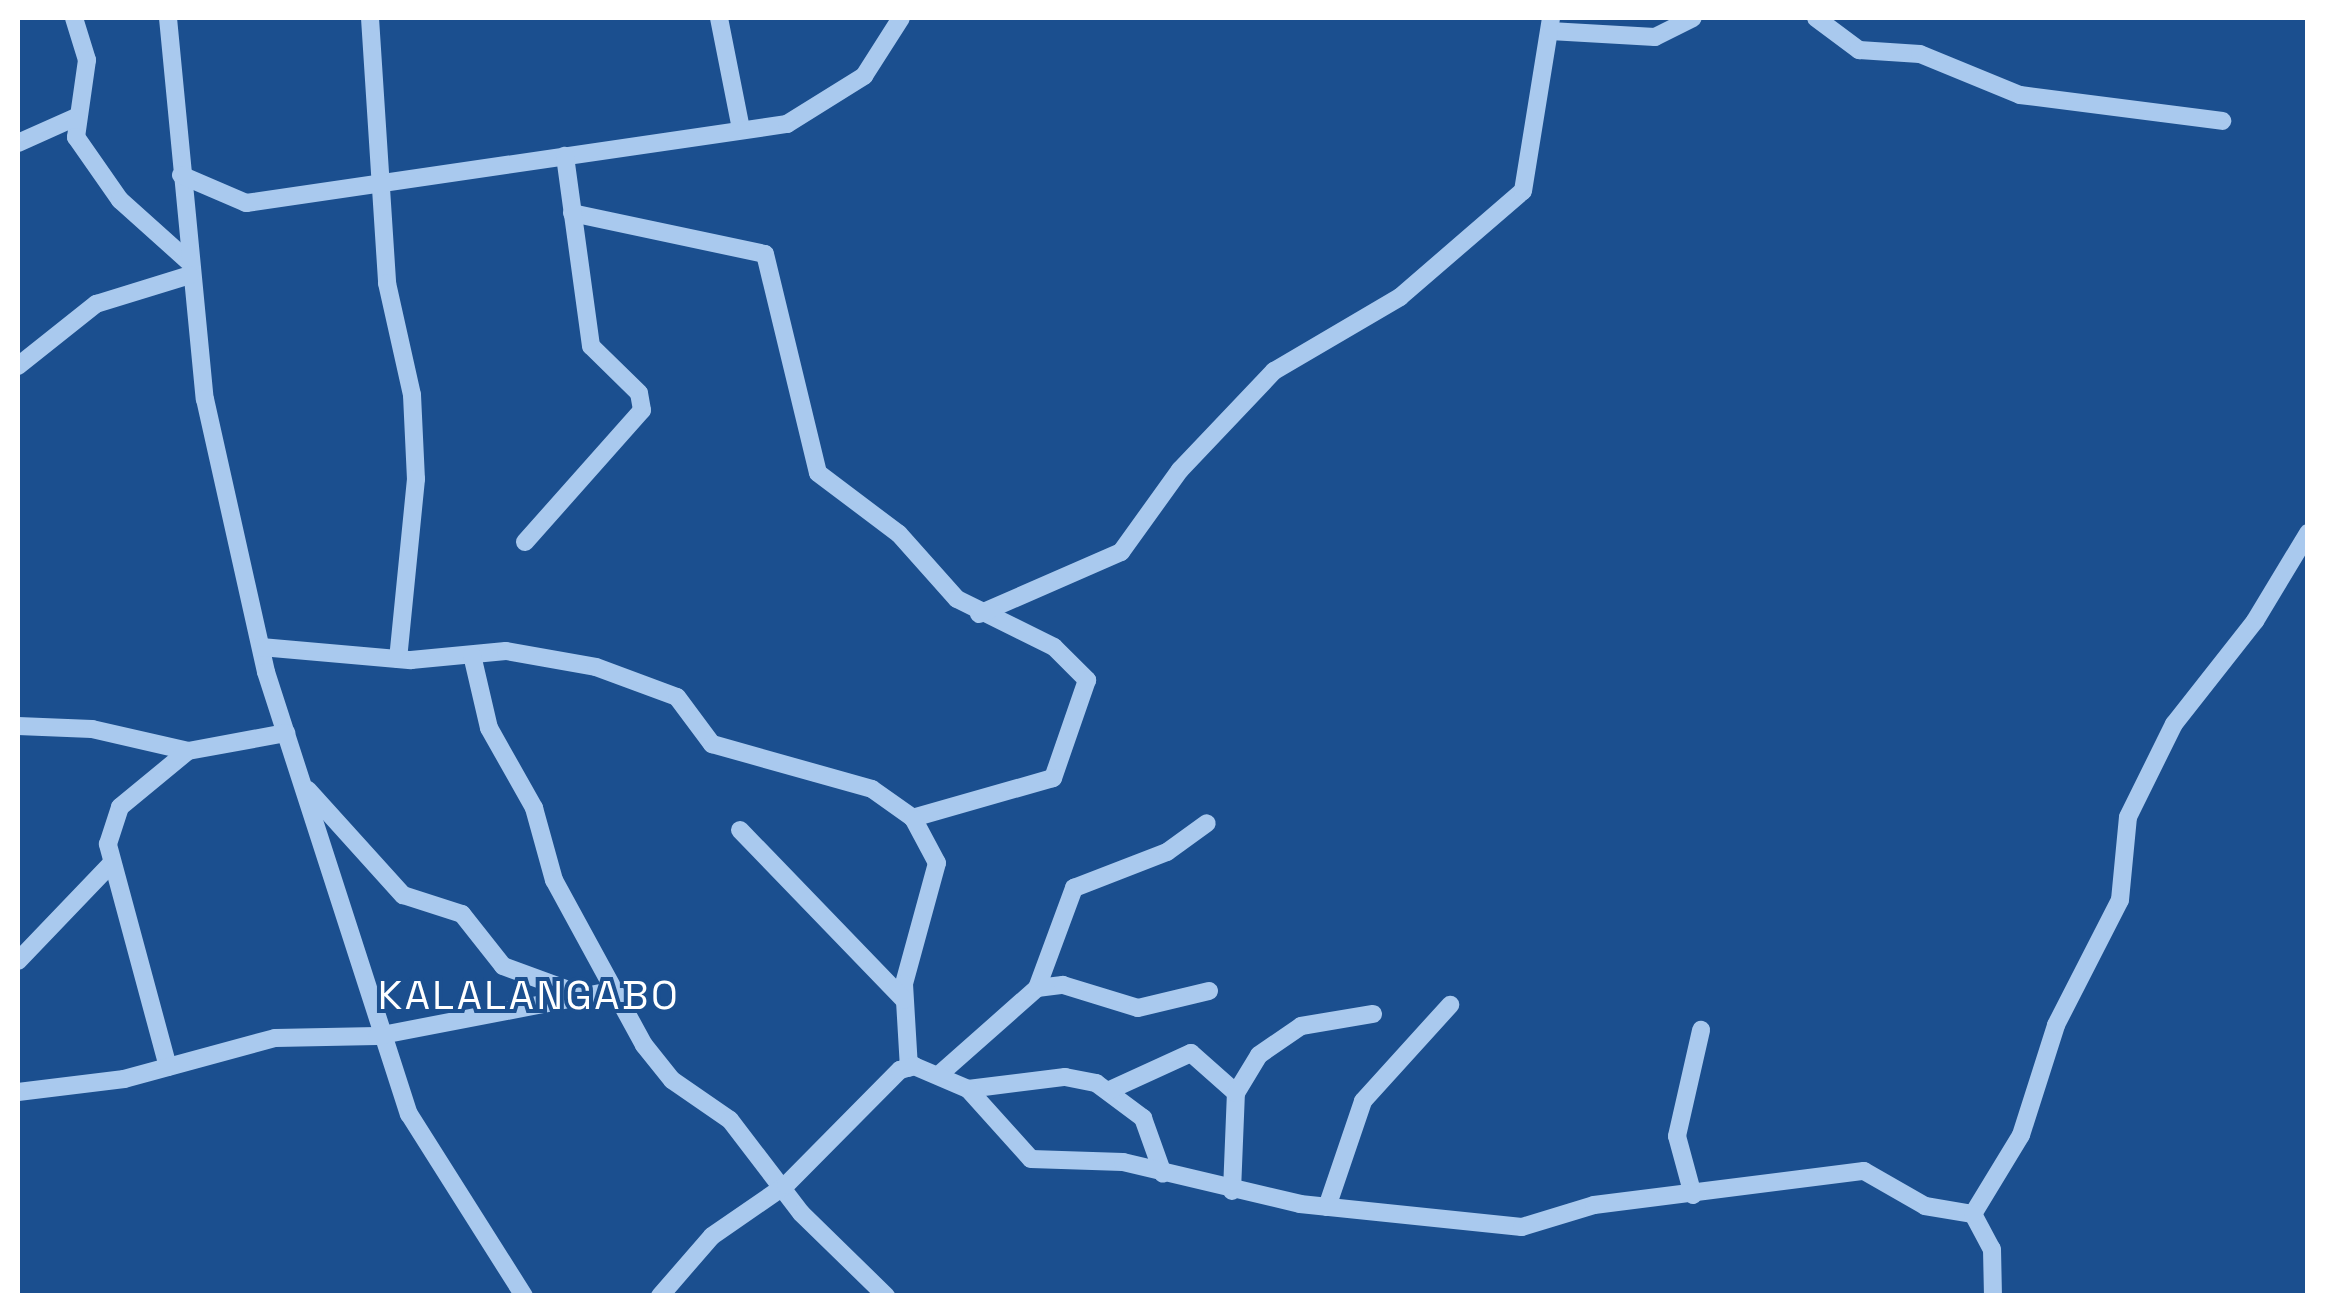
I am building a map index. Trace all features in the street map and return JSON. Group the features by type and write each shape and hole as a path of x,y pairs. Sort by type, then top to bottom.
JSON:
{"street":[{"path":"74,18 86,60 76,137 120,200 189,268"},
{"path":"168,18 189,268 205,399 261,647 377,1036 450,1187 524,1296"},
{"path":"370,18 379,178 416,478 398,659"},
{"path":"719,18 741,129"},
{"path":"181,175 246,202 379,178 565,156 793,122 847,88 888,51 901,18"},
{"path":"979,614 1121,552 1180,470 1274,371 1400,297 1523,191 1551,24 1654,38 1693,18"},
{"path":"1816,18 1860,50 1920,54 2020,95 2222,121"},
{"path":"18,144 76,116"},
{"path":"525,542 642,410 638,392 591,346 565,156"},
{"path":"572,213 766,254 815,468 979,614 1062,652 1087,680 1086,697 1054,778 913,818"},
{"path":"18,366 96,304 189,268"},
{"path":"1973,1214 2021,1135 2056,1025 2120,900 2119,838 2143,786 2189,701 2255,621 2308,532"},
{"path":"261,647 398,659 521,653 630,676 676,696 712,744 841,776 913,818 938,874 904,1000 909,1068"},
{"path":"472,655 501,758 534,808 554,880 614,990 672,1080 730,1120 786,1185 801,1213 886,1296"},
{"path":"18,726 92,729 188,751 286,733"},
{"path":"168,1067 112,863 120,807 188,751"},
{"path":"302,784 403,895 462,914 503,966 585,996"},
{"path":"940,1073 1037,988 1074,888 1167,852 1207,823"},
{"path":"740,830 904,1000"},
{"path":"18,960 112,863"},
{"path":"1037,988 1064,985 1138,1008 1208,991"},
{"path":"18,1092 168,1067 275,1038 377,1036 614,990"},
{"path":"1328,1207 1363,1101 1450,1005"},
{"path":"1232,1191 1236,1093 1281,1037 1328,1018 1374,1014"},
{"path":"1693,1195 1677,1136 1701,1030"},
{"path":"1110,1090 1191,1053 1236,1093"},
{"path":"909,1068 940,1073 968,1088 1031,1159 1104,1160 1232,1191 1328,1207 1522,1227 1594,1205 1864,1171 1925,1206 1973,1214"},
{"path":"660,1296 712,1236 786,1185 909,1068"},
{"path":"968,1088 1080,1077 1110,1090 1143,1118 1163,1174"},
{"path":"1973,1214 1992,1249 1993,1296"}],"district":[{"name":"KALALANGABO","path":"529,996"}]}
